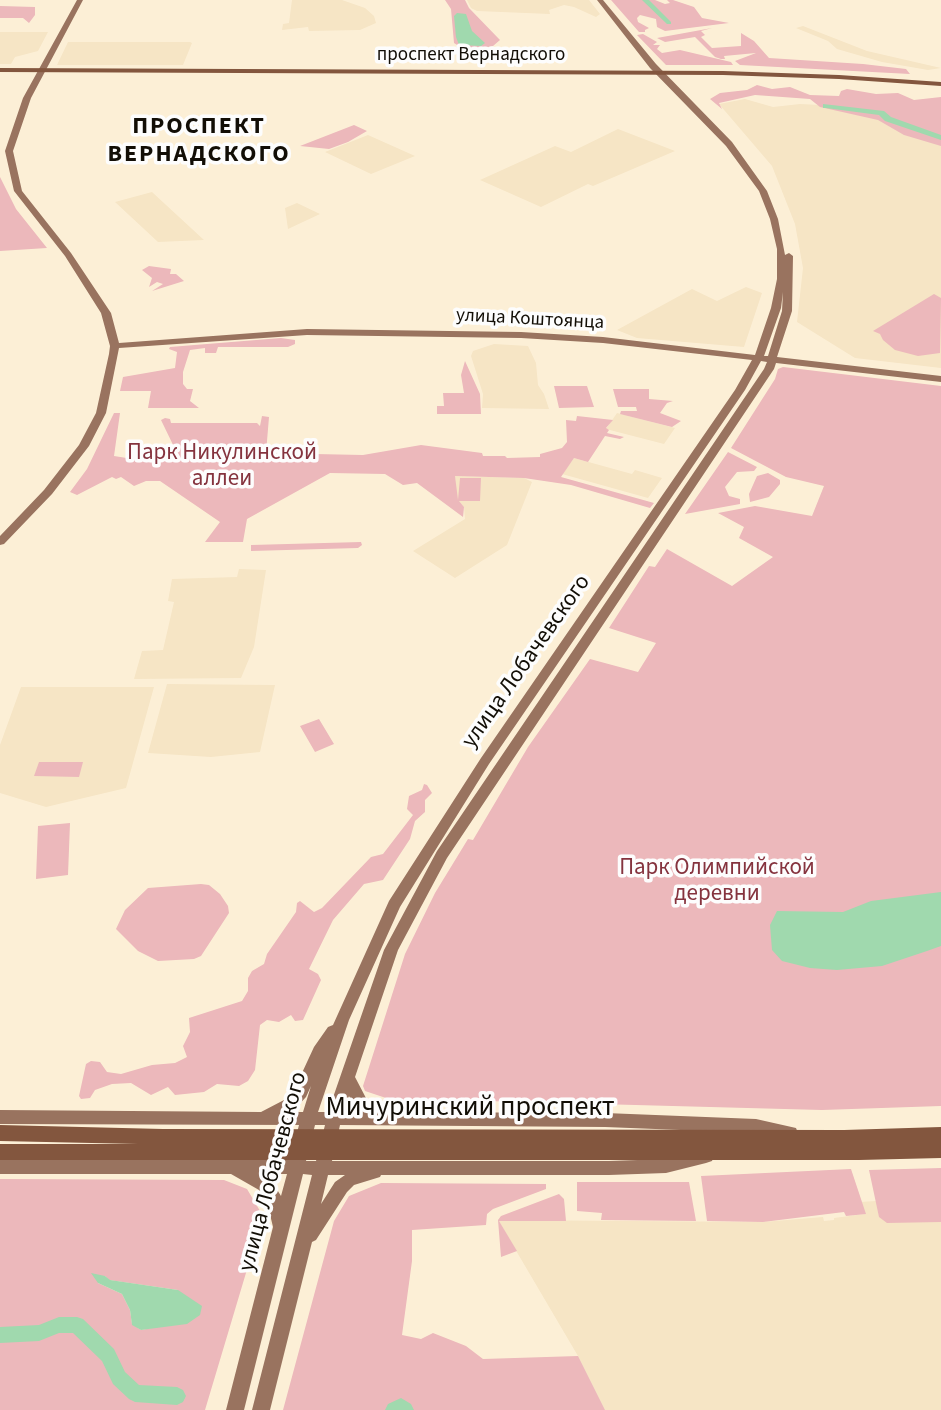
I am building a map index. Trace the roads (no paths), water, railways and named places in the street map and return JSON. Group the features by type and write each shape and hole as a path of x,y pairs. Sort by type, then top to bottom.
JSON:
{"main road":[{"path":"0,542 48,492 84,446 105,400 115,346 110,323 100,302 25,200 15,182 10,144 18,118 80,0"},
{"name":"улица Лобачевского","path":"261,1410 335,1119 391,950 442,855 653,542 765,359 781,279 781,249 774,219 763,191 742,161 600,0"},
{"name":"улица Лобачевского","path":"235,1410 309,1119 342,1020 394,905 426,850 687,469 778,344 787,311 790,268 786,237 775,203 744,154 663,71 607,0"},
{"name":"проспект Вернадского","path":"0,68 663,71 941,82"},
{"name":"улица Коштоянца","path":"115,346 252,335 397,331 603,340 941,379"},
{"path":"778,344 783,354 804,363"},
{"path":"261,1117 280,1110 301,1092 319,1051 342,1020"},
{"path":"348,1078 353,1093 366,1109 373,1113 402,1118"},
{"path":"0,1117 605,1120 756,1126 805,1136"},
{"path":"202,1168 227,1152 233,1142 230,1131 212,1118"},
{"path":"422,1168 403,1158 395,1142 403,1127 424,1119"},
{"name":"Мичуринский проспект","path":"0,1133 162,1144"},
{"name":"Мичуринский проспект","path":"464,1145 941,1135"},
{"name":"Мичуринский проспект","path":"0,1152 162,1144 464,1145 723,1153 941,1150"},
{"path":"0,1167 505,1170 654,1166 723,1153"},
{"path":"230,1167 265,1185 275,1200 282,1230"},
{"path":"302,1251 325,1209 341,1187 349,1180 382,1168"}],"waterway":[{"path":"645,0 669,23"},
{"path":"826,106 881,113 888,119 941,138"},
{"path":"0,1335 39,1333 59,1325 77,1325 108,1355 119,1378 135,1393 177,1396"},
{"path":"394,1410 401,1407 405,1410"}],"district":[{"name":"ПРОСПЕКТ ВЕРНАДСКОГО","path":"199,142"}],"park label":[{"name":"Парк Никулинской аллеи","path":"222,467"},
{"name":"Парк Олимпийской деревни","path":"717,882"}]}
